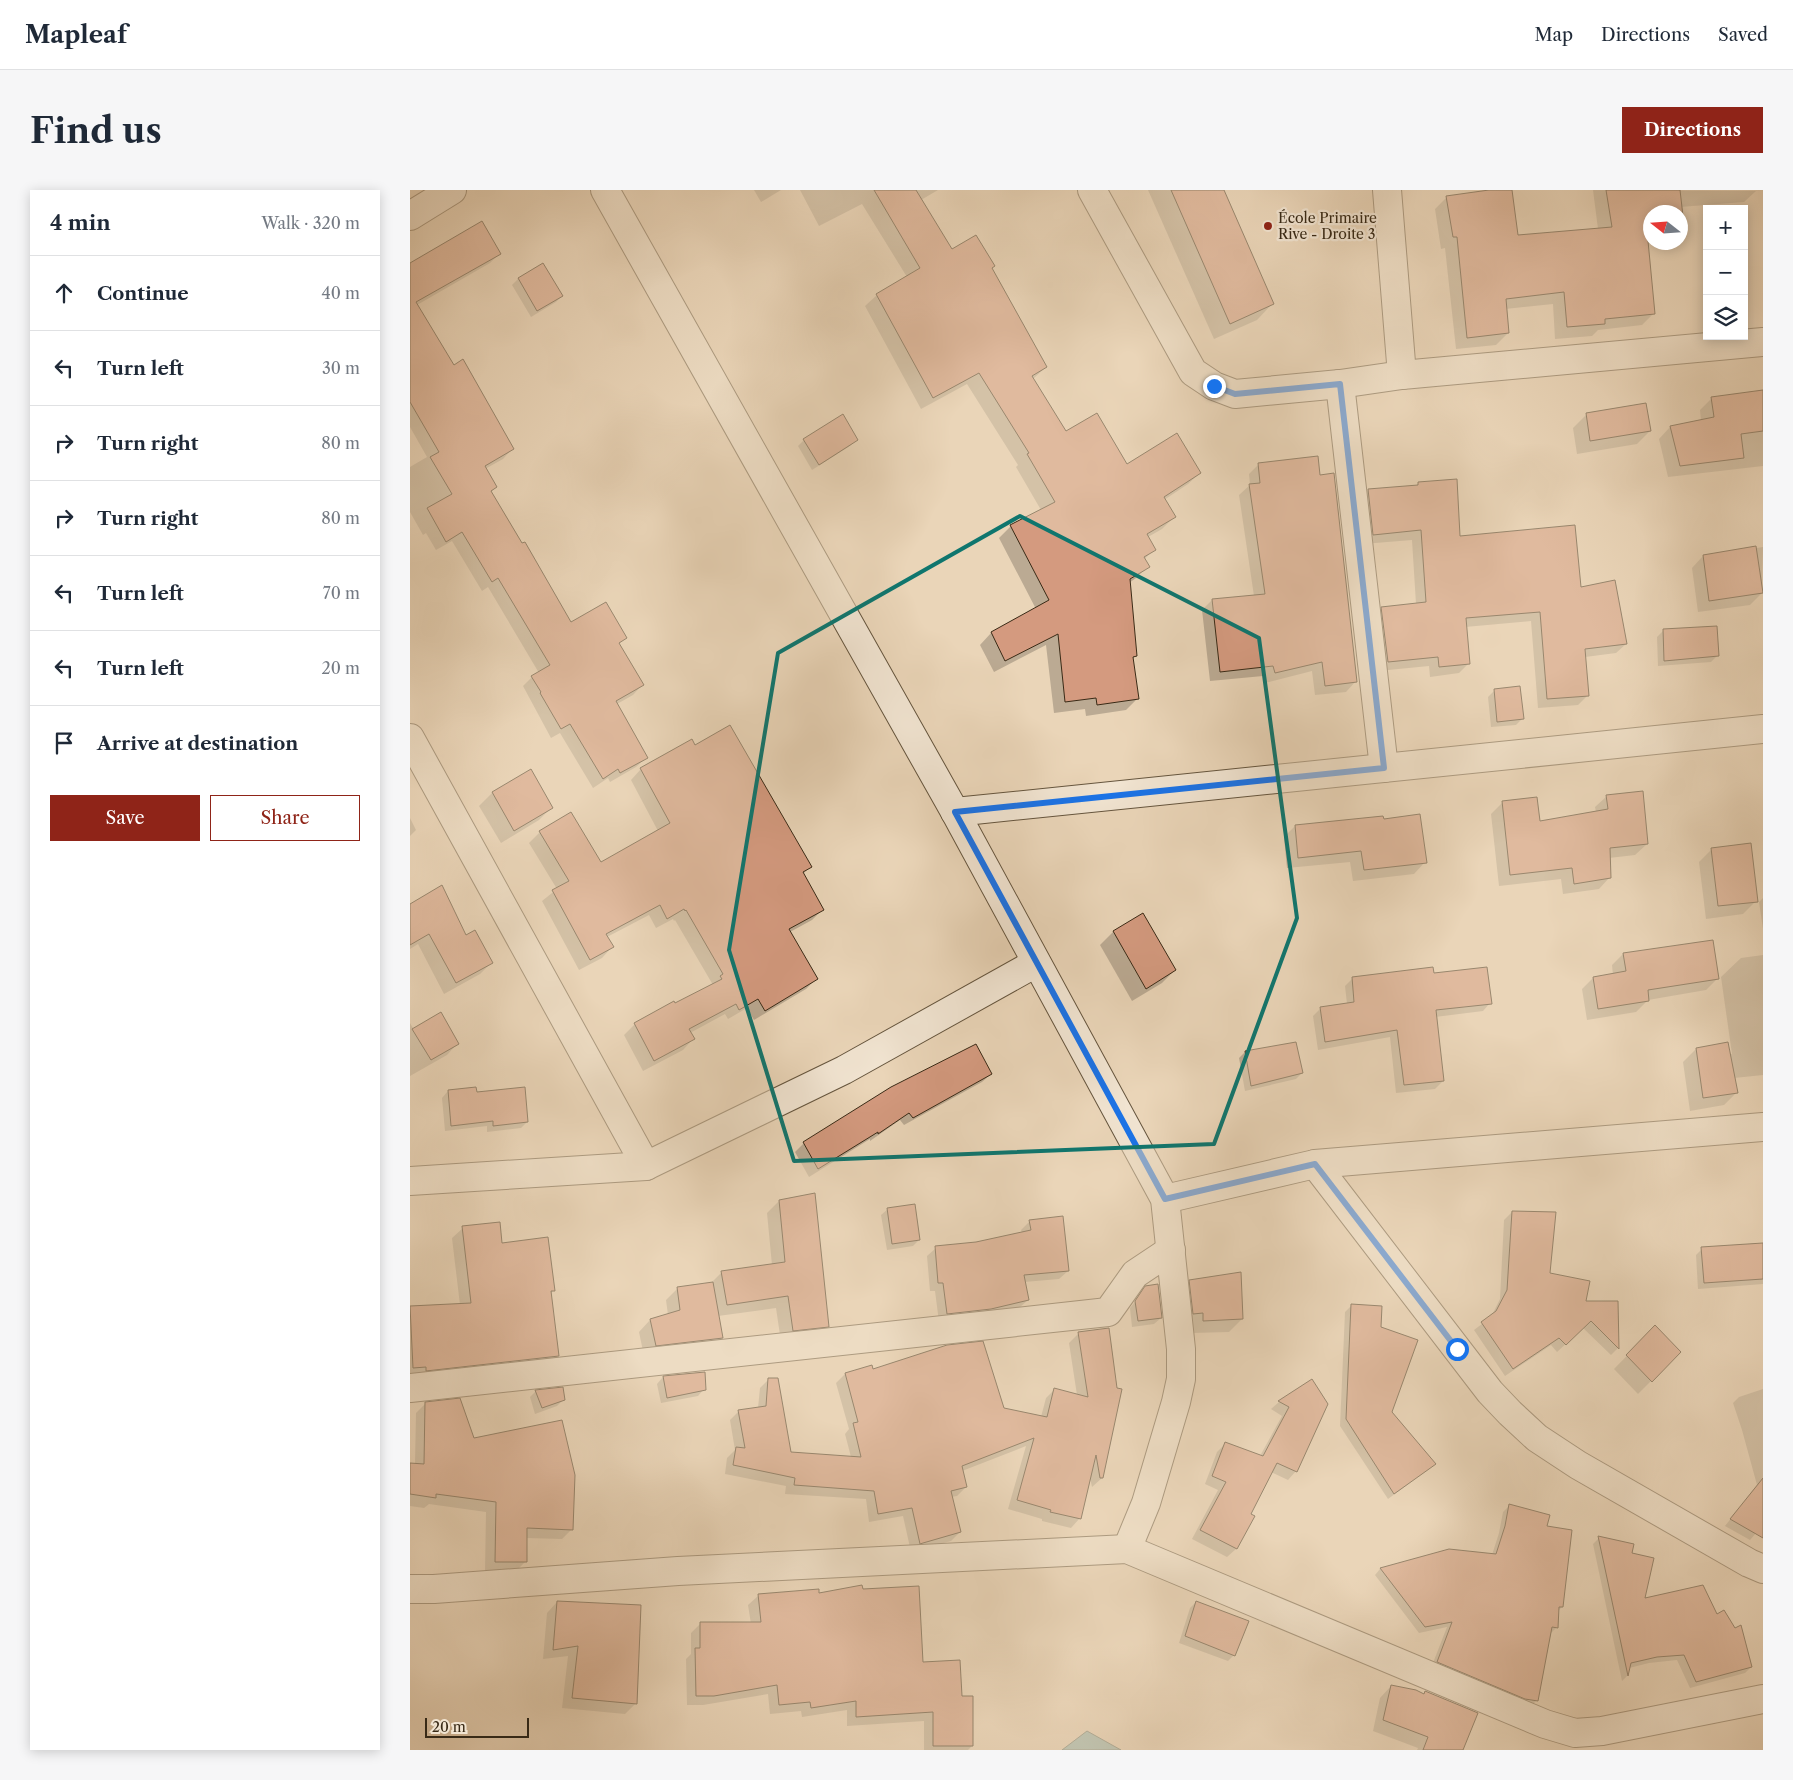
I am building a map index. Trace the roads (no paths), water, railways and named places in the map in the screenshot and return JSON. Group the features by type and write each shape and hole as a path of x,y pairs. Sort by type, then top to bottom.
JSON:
{"street":[{"path":"410,216 452,190"},
{"path":"605,190 955,812 1165,1199 1181,1349 1181,1379 1146,1503 1127,1549"},
{"path":"1092,190 1194,372 1214,386 1235,394 1340,384 1402,375 1763,342"},
{"path":"1388,190 1402,375"},
{"path":"1340,384 1384,768"},
{"path":"955,812 1763,729"},
{"path":"410,738 646,1166"},
{"path":"410,1181 646,1166 844,1070 1036,963"},
{"path":"1165,1199 1315,1164 1763,1127"},
{"path":"1315,1164 1490,1392 1537,1438 1587,1470 1749,1563 1763,1569"},
{"path":"410,1388 1108,1312 1135,1274 1171,1250"},
{"path":"410,1589 678,1570 1127,1549 1545,1724 1575,1732 1602,1731 1763,1700"}],"water":[{"path":"1087,1731 1121,1750 1062,1750"}],"place":[{"name":"École Primaire Rive - Droite 3","path":"1268,226"}]}
